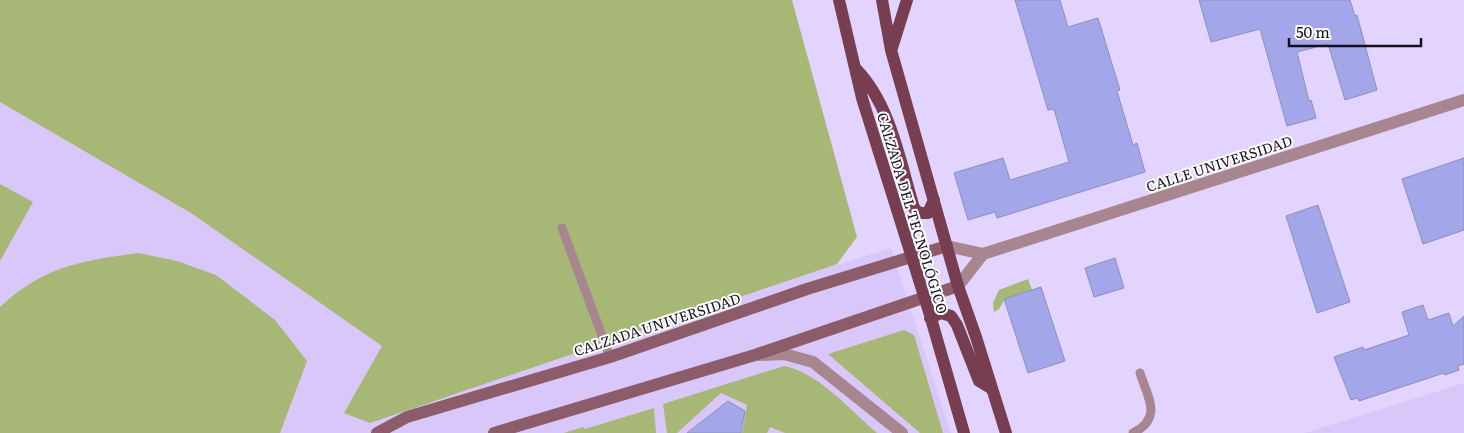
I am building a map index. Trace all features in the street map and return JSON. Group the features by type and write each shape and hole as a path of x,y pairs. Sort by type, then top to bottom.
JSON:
{"main road":[{"name":"CALZADA DEL TECNOLÓGICO","path":"839,0 854,67 964,433"},
{"name":"CALZADA DEL TECNOLÓGICO","path":"882,0 891,50 958,286 1006,433"},
{"path":"891,50 907,0"},
{"path":"854,67 875,92 883,108 914,208 924,214 928,213 934,200"},
{"name":"CALZADA UNIVERSIDAD","path":"377,433 407,417 610,357 947,246"},
{"path":"494,433 755,355 958,286"},
{"path":"930,318 942,313 951,316 957,325 979,381 992,389"}],"street":[{"name":"CALLE UNIVERSIDAD","path":"983,254 1464,100"},
{"path":"947,246 983,254 958,286"},
{"path":"755,355 784,354 813,362 902,433"}],"lane":[{"path":"562,228 610,357"},
{"path":"1133,433 1147,425 1151,417 1151,407 1140,373"}],"shaded area":[{"path":"0,91 729,290 844,263 891,248 951,433 0,433"},
{"path":"1464,383 1464,433 1305,433"}],"green space":[{"path":"0,0 792,0 857,237 837,264 370,423 344,413 382,346 191,213 0,102"},
{"path":"0,184 33,202 0,261"},
{"path":"138,253 177,261 216,275 275,320 307,361 280,433 0,433 0,307 32,282 48,274 81,263"},
{"path":"1028,279 1032,290 1005,299 999,309 994,312 993,303 999,290"},
{"path":"904,330 914,335 943,433 920,433 828,354"},
{"path":"784,366 797,370 822,384 877,433 785,433 770,427 767,433 742,433 747,405 721,393 677,433 667,433 663,404"},
{"path":"654,408 656,433 564,433 583,427 585,429"}],"building":[{"path":"1015,0 1060,0 1068,27 1098,18 1120,90 1117,91 1133,145 1137,143 1145,172 997,218 995,212 968,220 954,173 1003,158 1010,180 1069,162 1054,109 1048,110"},
{"path":"1199,0 1350,0 1355,16 1357,15 1377,90 1345,100 1328,44 1297,52 1309,101 1311,100 1316,118 1287,126 1260,29 1211,42"},
{"path":"1464,158 1464,230 1423,244 1402,179"},
{"path":"1318,205 1350,302 1317,313 1286,216"},
{"path":"1115,258 1124,288 1094,297 1085,268"},
{"path":"1041,287 1065,361 1028,373 1004,299"},
{"path":"1423,305 1428,320 1449,313 1453,326 1464,316 1464,364 1458,366 1459,370 1445,375 1444,373 1359,401 1358,398 1351,400 1334,357 1363,347 1364,350 1409,335 1402,312"},
{"path":"728,401 745,411 741,433 687,433"}]}
